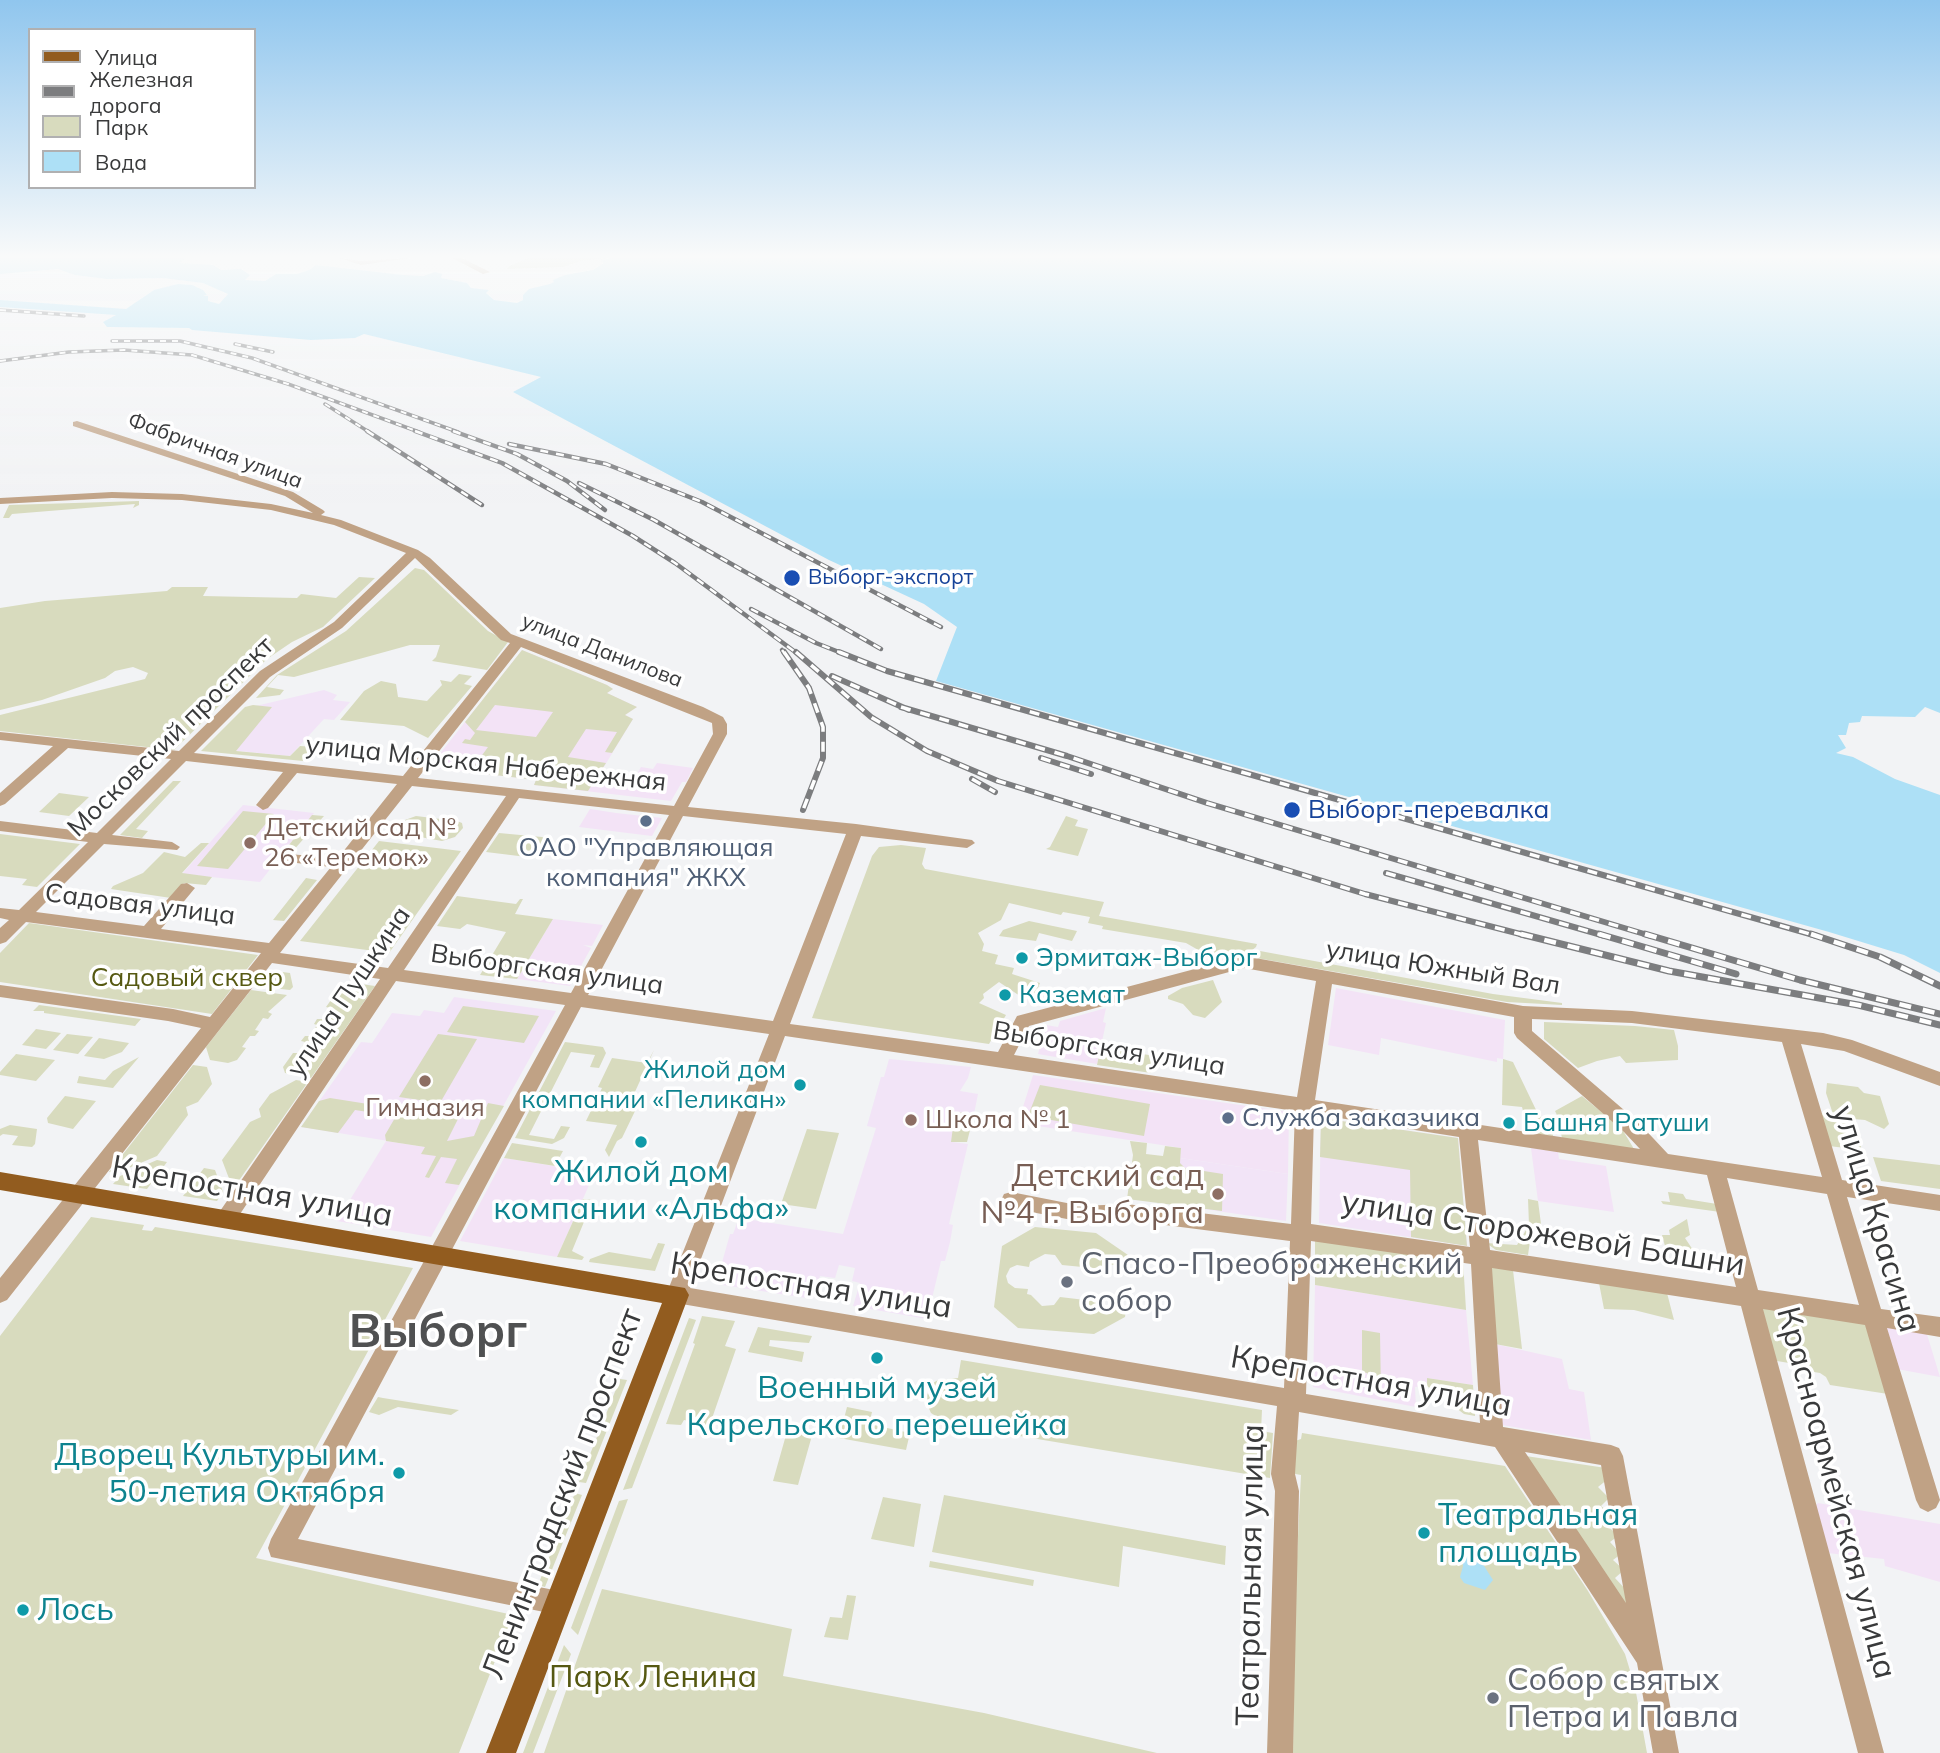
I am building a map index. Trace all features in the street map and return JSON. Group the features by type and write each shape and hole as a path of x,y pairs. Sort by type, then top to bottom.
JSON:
{"main road":[{"name":"Крепостная улица","path":"0,1181 677,1295"},
{"name":"Ленинградский проспект","path":"501,1753 677,1295"}],"street":[{"name":"Фабричная улица","path":"77,424 289,494 337,522"},
{"name":"улица Данилова","path":"0,500 151,495 203,498 283,509 337,522 414,552 429,563 500,634 718,720 720,734 677,810"},
{"path":"283,509 296,508 301,504 300,501"},
{"name":"Московский проспект","path":"0,938 265,674 338,625 414,552"},
{"path":"0,1294 518,642"},
{"name":"улица Морская Набережная","path":"0,736 967,843"},
{"path":"0,801 65,743"},
{"path":"263,805 294,768"},
{"name":"улица Пушкина","path":"225,1220 516,793"},
{"path":"559,1603 279,1548 677,810"},
{"path":"0,826 172,848"},
{"name":"Ленинградский проспект","path":"677,1295 856,829"},
{"path":"293,858 341,863"},
{"path":"148,933 187,888"},
{"name":"Садовая улица","path":"0,913 266,948 271,953"},
{"name":"Выборгская улица","path":"271,953 275,958 1003,1059 1940,1203"},
{"name":"улица Южный Вал","path":"1003,1059 1023,1021 1244,962 1523,1012 1632,1017 1789,1035 1846,1045 1940,1079"},
{"name":"Театральная улица","path":"1280,1753 1287,1492 1283,1474 1292,1400 1302,1234 1305,1106 1325,977"},
{"path":"0,991 160,1013 214,1024"},
{"path":"1523,1012 1523,1033 1631,1127 1663,1161"},
{"name":"улица Красина","path":"1789,1035 1928,1500"},
{"path":"1468,1131 1496,1437 1648,1659 1666,1753"},
{"name":"Красноармейская улица","path":"1715,1169 1871,1753"},
{"name":"улица Сторожевой Башни","path":"1011,1200 1082,1214 1126,1212 1302,1234 1315,1232 1940,1327"},
{"name":"Крепостная улица","path":"677,1295 1611,1457 1648,1659"}],"shaded area":[{"path":"522,650 607,685 613,689 607,693 637,707 625,715 633,719 602,770 637,774 641,767 653,769 657,763 693,768 671,801 534,785 536,780 437,768 431,765"},
{"path":"324,690 337,695 333,700 350,702 334,720 324,719 290,756 207,748 247,708"},
{"name":"Детский сад № 26 «Теремок»","path":"243,805 314,813 260,882 182,874"},
{"path":"590,809 662,818 652,836 579,827"},
{"path":"553,919 603,925 592,946 583,945 591,948 570,986 517,979"},
{"path":"1336,988 1505,1020 1503,1059 1497,1058 1497,1062 1381,1038 1379,1055 1328,1045"},
{"name":"Гимназия","path":"454,997 556,1011 476,1155 301,1127 361,1042 372,1043 392,1013 420,1016 424,1010 444,1013"},
{"path":"1106,1008 1103,1022 1106,1023 1097,1064 1038,1054 1046,1025 1058,1027 1060,1021"},
{"path":"889,1059 971,1067 960,1091 978,1094 974,1114 955,1112 951,1127 954,1128 952,1142 968,1144 949,1224 953,1225 950,1242 945,1261 941,1261 927,1319 853,1306 860,1283 852,1281 855,1268 839,1265 835,1278 820,1276 813,1299 716,1284 730,1234 733,1234 739,1218 843,1234 876,1128 867,1126"},
{"path":"1033,1075 1289,1112 1288,1174 1180,1158 1181,1148 1018,1123"},
{"path":"1321,1118 1458,1138 1467,1246 1319,1223"},
{"path":"386,1141 476,1155 431,1237 337,1221"},
{"path":"1531,1148 1558,1152 1559,1159 1606,1166 1614,1212 1538,1201"},
{"path":"504,1158 579,1170 582,1171 578,1181 590,1183 557,1257 460,1241"},
{"name":"Детский сад №4 г. Выборга","path":"1180,1158 1288,1174 1286,1221 1148,1201 1180,1162"},
{"path":"1315,1285 1466,1310 1473,1385 1427,1378 1427,1386 1415,1387 1416,1407 1313,1387"},
{"path":"1884,1325 1926,1331 1940,1377 1897,1369"},
{"path":"1495,1344 1562,1359 1569,1389 1584,1392 1591,1440 1502,1425"},
{"path":"1818,1503 1940,1524 1940,1582 1885,1566 1884,1559 1827,1553 1815,1506"}],"green space":[{"path":"139,501 139,505 133,508 135,504 12,514 9,518 3,518 9,505"},
{"path":"415,568 424,570 488,631 508,642 487,670 432,661 440,645 410,645 294,677 278,675 267,687 284,690 280,695 256,698 277,675 346,631"},
{"path":"359,577 375,578 323,627 292,642 267,659 174,750 0,731 0,715 145,679 148,673 133,667 115,671 105,678 42,700 0,710 0,608 45,601 167,591 172,587 208,587 203,596 297,598 301,594 336,598"},
{"path":"522,650 607,685 613,689 607,693 637,707 625,715 633,719 612,753 605,752 617,732 586,729 568,757 606,763 588,791 534,785 536,780 470,772 488,747 462,743 465,739 470,740 475,733 465,722","holes":["495,705 553,712 536,737 476,730"]},
{"path":"459,674 472,676 464,684 472,686 428,738 404,726 340,720 364,691 381,681 396,684 398,697 427,701 442,685 440,680 451,682"},
{"path":"245,707 272,707 236,751 290,756 300,746 315,747 303,761 201,751"},
{"path":"173,781 181,781 136,829 148,831 142,838 120,835"},
{"path":"59,793 89,797 69,816 39,812"},
{"path":"243,811 274,814 228,869 197,866"},
{"path":"312,815 324,816 283,862 276,862"},
{"path":"416,816 457,821 462,823 463,828 455,837 442,841 398,833 398,828 405,820"},
{"path":"1066,816 1078,820 1075,826 1088,829 1078,856 1046,849 1050,847"},
{"path":"499,833 544,838 535,858 486,852"},
{"path":"0,834 80,844 37,887 22,885 27,879 0,876"},
{"path":"379,841 461,851 389,953 300,941"},
{"path":"201,843 209,843 182,873 212,877 206,885 184,883 171,898 111,889 143,873 164,852 185,857"},
{"path":"901,845 926,848 922,864 925,869 1104,902 1099,916 1257,944 1251,951 1214,959 1186,943 1102,929 1103,926 1088,923 1090,917 1063,912 1061,915 1009,903 1001,920 978,933 984,944 982,951 998,955 995,964 1014,968 1012,974 1040,983 1034,998 1020,996 999,982 983,994 984,998 979,1003 1006,1015 989,1044 812,1018 872,856 879,847"},
{"path":"306,878 317,880 284,921 273,920"},
{"path":"457,896 516,904 523,899 515,914 553,919 517,979 480,975 506,932 467,924 460,929 437,926"},
{"path":"1029,921 1077,931 1072,941 1039,933 1036,941 999,936 1003,930"},
{"name":"Садовый сквер","path":"29,923 258,955 212,1014 0,982 0,953"},
{"path":"1260,951 1562,1005 1507,1002 1245,956"},
{"path":"267,970 290,973 293,987 290,990 254,986"},
{"path":"1213,980 1222,1002 1205,1018 1193,1015 1183,1004 1168,999 1168,996 1182,988"},
{"path":"354,983 375,986 311,1078 285,1073 283,1067 293,1053 298,1053 305,1042 301,1041 305,1036 310,1036 317,1025 314,1024 317,1019 323,1019 330,1008 326,1007 336,993"},
{"path":"251,990 287,995 268,1012 272,1014 268,1019 263,1018 255,1030 259,1031 255,1036 250,1036 242,1047 246,1048 237,1060 228,1063 210,1060 206,1047"},
{"path":"39,1005 141,1019 135,1026 33,1011"},
{"path":"463,1006 539,1016 524,1043 447,1032"},
{"path":"1544,1022 1674,1030 1678,1060 1626,1063 1620,1056 1578,1068 1544,1039"},
{"path":"36,1029 61,1033 46,1049 22,1045"},
{"path":"67,1034 93,1037 78,1054 53,1050"},
{"path":"438,1034 477,1039 440,1103 399,1097"},
{"path":"99,1038 129,1043 122,1052 104,1059 84,1056"},
{"path":"565,1042 603,1047 606,1053 599,1068 590,1067 595,1055 571,1052 529,1135 554,1139 561,1126 570,1127 564,1138 552,1144 515,1138"},
{"path":"654,1050 629,1105 636,1109 609,1157 605,1150 617,1125 586,1121 602,1088 598,1087 612,1058 647,1063"},
{"path":"1100,1050 1149,1055 1154,1060 1151,1073 1097,1065"},
{"path":"16,1054 55,1060 36,1081 0,1075"},
{"path":"139,1057 113,1088 77,1083 79,1076 105,1080 113,1071"},
{"path":"1503,1059 1513,1062 1538,1114 1552,1127 1553,1136 1529,1133 1522,1107 1502,1105"},
{"path":"193,1065 207,1067 212,1084 198,1102 186,1107 188,1115 157,1156 117,1173 109,1172"},
{"path":"296,1080 308,1082 233,1189 222,1160 250,1122 261,1117 259,1109 270,1094"},
{"path":"1827,1083 1858,1087 1864,1093 1880,1096 1889,1124 1884,1129 1865,1120 1854,1119 1852,1125 1861,1141 1861,1150 1829,1146 1818,1113 1833,1114 1826,1093"},
{"path":"1040,1085 1150,1104 1144,1136 1028,1116"},
{"path":"65,1096 96,1101 73,1129 48,1123 47,1118"},
{"path":"1582,1096 1622,1129 1634,1149 1562,1138 1562,1125 1555,1111"},
{"path":"330,1098 368,1104 368,1112 355,1110 338,1133 301,1127 319,1101"},
{"path":"488,1103 504,1106 459,1185 445,1183 457,1159 441,1157 429,1178 425,1177 436,1156 421,1154 425,1147 386,1141 385,1135 399,1111 458,1119 447,1141 474,1136"},
{"path":"955,1112 974,1114 967,1142 951,1142"},
{"path":"1321,1118 1458,1138 1467,1246 1411,1237 1410,1170 1320,1157"},
{"path":"10,1125 37,1129 35,1144 32,1147 12,1145 18,1136 0,1136 0,1129"},
{"path":"807,1129 839,1133 816,1209 781,1204"},
{"path":"1130,1141 1147,1143 1146,1154 1163,1156 1165,1146 1181,1148 1180,1163 1185,1168 1223,1174 1222,1211 1127,1199 1133,1155"},
{"path":"512,1143 563,1151 555,1166 504,1158"},
{"path":"1873,1157 1940,1165 1940,1189 1881,1181"},
{"path":"157,1160 167,1162 147,1189 113,1184 120,1176"},
{"path":"204,1168 215,1170 223,1192 217,1201 183,1196"},
{"path":"1668,1192 1683,1194 1686,1199 1717,1204 1720,1212 1663,1204 1661,1201 1670,1202"},
{"path":"583,1199 593,1200 572,1251 584,1257 582,1260 557,1257"},
{"path":"1528,1199 1538,1201 1541,1224 1535,1229 1528,1255 1496,1250 1486,1243 1517,1245 1529,1225"},
{"path":"91,1217 144,1225 142,1230 152,1231 155,1227 413,1268 256,1558 513,1615 459,1753 0,1753 0,1336"},
{"path":"1687,1219 1690,1235 1685,1238 1693,1250 1665,1246 1662,1235 1670,1235 1669,1230"},
{"path":"1035,1227 1096,1233 1128,1255 1128,1266 1104,1264 1103,1269 1062,1265 1055,1255 1045,1254 1030,1262 1029,1267 1017,1265 1010,1268 1006,1276 1008,1283 1015,1288 1028,1289 1027,1294 1042,1306 1054,1305 1060,1297 1102,1302 1102,1307 1126,1310 1125,1317 1094,1334 1018,1328 994,1307 1002,1246"},
{"path":"1315,1237 1463,1260 1466,1310 1315,1285"},
{"path":"658,1243 665,1244 655,1271 589,1262 590,1259 609,1252 651,1259"},
{"path":"1491,1267 1513,1270 1522,1349 1495,1344"},
{"path":"1599,1283 1667,1293 1674,1320 1634,1310 1604,1309"},
{"path":"1756,1304 1868,1321 1888,1394 1830,1385 1820,1373 1796,1369 1795,1364 1771,1360"},
{"path":"702,1316 735,1321 725,1346 736,1349 708,1430 697,1428 698,1423 684,1420 681,1425 666,1424 695,1344 693,1343"},
{"path":"689,1318 696,1320 632,1488 623,1490"},
{"path":"758,1327 812,1336 809,1343 770,1340 769,1346 804,1352 802,1362 748,1352"},
{"path":"1362,1330 1380,1333 1381,1392 1367,1390 1367,1373 1362,1372"},
{"path":"961,1360 1262,1410 1261,1431 1273,1433 1270,1478 948,1424 931,1413 926,1402 927,1395 933,1383 938,1380 958,1378"},
{"path":"1427,1378 1473,1385 1475,1416 1464,1414 1427,1386"},
{"path":"620,1379 627,1380 586,1483 579,1482"},
{"path":"378,1397 459,1410 451,1415 398,1407 379,1415 369,1412"},
{"path":"847,1407 872,1412 869,1424 910,1433 906,1450 839,1438"},
{"path":"788,1428 813,1432 798,1485 773,1481"},
{"path":"1302,1433 1505,1466 1588,1591 1625,1654 1635,1687 1647,1753 1293,1753 1294,1618 1301,1475 1290,1473 1292,1442 1301,1439"},
{"path":"1519,1455 1606,1468 1608,1479 1598,1487 1609,1498 1601,1506 1613,1516 1606,1524 1618,1536 1610,1542 1621,1554 1613,1560 1624,1570 1615,1578 1628,1592 1632,1617"},
{"path":"575,1493 582,1495 545,1587 538,1585"},
{"path":"944,1495 1226,1546 1225,1565 1123,1546 1119,1587 932,1552"},
{"path":"883,1497 921,1504 914,1547 871,1539"},
{"path":"628,1499 578,1635 571,1628 619,1501"},
{"path":"930,1561 1034,1580 1033,1586 929,1567"},
{"name":"Парк Ленина","path":"602,1589 792,1629 783,1676 984,1713 1157,1753 544,1753"},
{"path":"847,1595 856,1596 848,1640 824,1637 830,1617 842,1618"},
{"path":"564,1645 571,1654 533,1753 523,1753"}],"water":[{"path":"388,340 1940,340 1940,713 1925,707 1915,717 1862,716 1860,722 1849,723 1846,735 1838,735 1846,748 1836,753 1853,757 1895,779 1940,795 1940,973 1904,955 1829,932 936,681 957,627 924,604 829,560 513,392 541,377"},
{"path":"1477,1555 1493,1580 1485,1590 1464,1583 1460,1577 1462,1557"}],"railway":[{"path":"112,341 180,341 252,358 458,432"},
{"path":"235,344 273,352"},
{"path":"0,361 69,352 124,350 192,355 288,384 419,432"},
{"path":"325,404 369,432"},
{"path":"367,431 482,505"},
{"path":"415,431 502,463 633,536 675,563 798,654"},
{"path":"453,431 517,454 567,481 605,510"},
{"path":"509,444 606,464 702,502 941,627"},
{"path":"579,483 654,520 881,649"},
{"path":"751,609 816,643 844,654"},
{"path":"782,650 785,654"},
{"path":"784,652 809,688 823,727 823,758 803,810"},
{"path":"796,652 871,717 927,751 998,781 1365,894 1528,936"},
{"path":"839,652 887,671 1817,936"},
{"path":"832,676 905,708"},
{"path":"905,708 1067,756 1207,803 1651,936"},
{"path":"905,708 909,710"},
{"path":"1041,758 1091,774"},
{"path":"972,779 995,792"},
{"path":"1386,873 1605,936"},
{"path":"1521,934 1669,971 1858,1005 1940,1025"},
{"path":"1599,934 1736,974"},
{"path":"1645,934 1800,980 1940,1014"},
{"path":"1811,934 1817,936"},
{"path":"1817,936 1880,957 1940,986"}],"place":[{"name":"Выборг-экспорт","path":"792,578"},
{"name":"Выборг-перевалка","path":"1292,810"},
{"name":"ОАО \"Управляющая компания\" ЖКХ","path":"646,821"},
{"name":"Детский сад № 26 «Теремок»","path":"250,843"},
{"name":"Эрмитаж-Выборг","path":"1022,958"},
{"name":"Каземат","path":"1005,995"},
{"name":"Гимназия","path":"425,1081"},
{"name":"Жилой дом компании «Пеликан»","path":"800,1085"},
{"name":"Служба заказчика","path":"1228,1118"},
{"name":"Школа № 1","path":"911,1120"},
{"name":"Башня Ратуши","path":"1509,1123"},
{"name":"Жилой дом компании «Альфа»","path":"641,1142"},
{"name":"Детский сад №4 г. Выборга","path":"1218,1194"},
{"name":"Спасо-Преображенский собор","path":"1067,1282"},
{"name":"Военный музей Карельского перешейка","path":"877,1358"},
{"name":"Дворец Культуры им. 50-летия Октября","path":"399,1473"},
{"name":"Театральная площадь","path":"1424,1533"},
{"name":"Лось","path":"23,1610"},
{"name":"Собор святых Петра и Павла","path":"1493,1698"}],"district":[{"name":"Выборг","path":"438,1333"}]}
